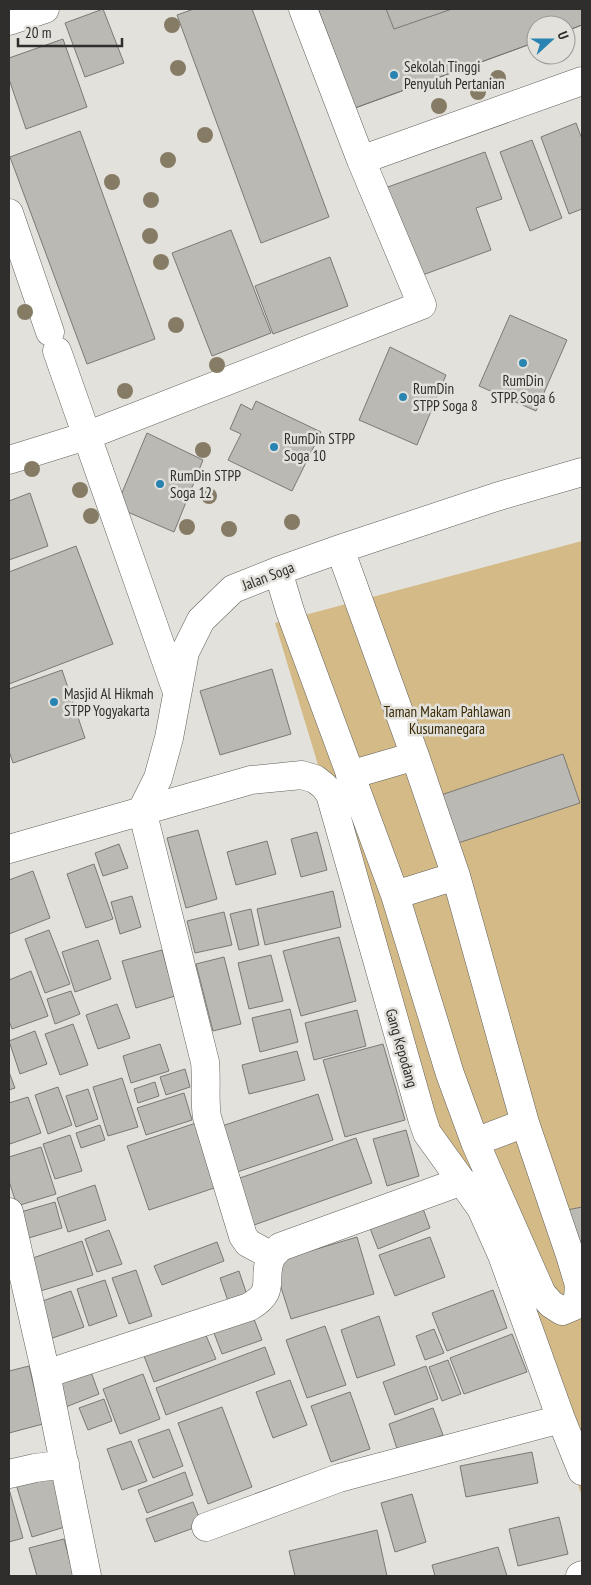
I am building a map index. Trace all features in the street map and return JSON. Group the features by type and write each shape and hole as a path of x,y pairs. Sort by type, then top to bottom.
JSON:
{"street":[{"path":"9,21 45,9"},
{"path":"9,460 86,436 422,305 361,160 303,9"},
{"path":"361,160 582,81"},
{"path":"9,213 177,692"},
{"name":"Jalan Soga","path":"142,810 158,778 169,738 185,652 201,620 233,589 340,549 496,497 582,472"},
{"path":"278,571 290,611 395,895 450,1074 475,1142 542,1294 556,1308 562,1311 568,1309 574,1306 578,1298 579,1286 525,1123 456,876 340,549"},
{"path":"350,775 415,756"},
{"name":"Gang Kepodang","path":"142,810 251,780 302,775 316,779 330,794 427,1133 481,1208 502,1256 561,1419 582,1470"},
{"path":"9,848 142,810 205,1062 205,1106 207,1117 243,1236 248,1243 272,1256"},
{"path":"395,895 456,876"},
{"path":"475,1142 525,1123"},
{"path":"46,1374 249,1307 264,1297 267,1290 268,1268 272,1256 280,1247 462,1181"},
{"path":"9,1212 46,1374 87,1576"},
{"path":"206,1527 339,1478 561,1419"},
{"path":"9,1474 65,1464"}],"green space":[{"name":"Taman Makam Pahlawan Kusumanegara","path":"582,541 582,1497 491,1207 431,1137 275,623"}],"building":[{"path":"103,9 124,63 85,77 65,23"},
{"path":"194,9 252,9 329,217 261,243 177,15"},
{"name":"Sekolah Tinggi Penyuluh Pertanian","path":"318,9 386,9 394,29 452,9 582,9 582,25 576,27 576,15 526,15 526,46 355,108"},
{"name":"Sekolah Tinggi Penyuluh Pertanian","path":"318,9 582,9 582,25 576,27 576,15 526,15 526,46 355,108"},
{"path":"63,39 87,107 26,129 9,79 9,58"},
{"path":"576,123 582,139 582,209 569,214 541,137"},
{"path":"80,131 155,339 87,364 10,157"},
{"path":"532,140 562,218 530,231 500,152"},
{"path":"485,152 502,199 476,208 491,250 417,277 385,188"},
{"path":"231,230 271,333 212,356 172,253"},
{"path":"330,257 348,306 273,334 255,286"},
{"name":"RumDin STPP Soga 6","path":"510,315 567,340 536,411 479,386"},
{"name":"RumDin STPP Soga 8","path":"390,347 446,375 417,445 359,420"},
{"name":"RumDin STPP Soga 10","path":"256,401 321,432 292,491 228,460 241,434 230,429 241,404 252,410"},
{"name":"RumDin STPP Soga 12","path":"147,433 203,460 174,532 116,507"},
{"path":"30,493 48,546 9,560 9,501"},
{"path":"76,546 113,644 9,684 9,572"},
{"path":"272,669 291,734 220,755 200,691"},
{"path":"62,670 85,738 13,763 9,751 9,689"},
{"path":"563,754 580,803 452,845 435,797"},
{"path":"198,830 217,899 186,908 167,838"},
{"path":"317,832 327,870 301,877 291,839"},
{"path":"267,841 276,874 236,885 227,852"},
{"path":"119,844 128,868 103,876 95,853"},
{"path":"94,864 113,919 86,928 67,874"},
{"path":"33,871 50,918 9,934 9,880"},
{"path":"333,891 341,927 265,945 257,909"},
{"path":"132,896 141,927 120,934 111,902"},
{"path":"251,909 259,945 239,950 230,914"},
{"path":"224,912 232,945 195,953 187,921"},
{"path":"49,930 70,984 45,993 25,939"},
{"path":"339,937 356,1001 301,1016 283,951"},
{"path":"98,940 111,979 75,992 62,952"},
{"path":"162,950 175,996 136,1008 122,961"},
{"path":"271,955 283,1001 249,1009 238,963"},
{"path":"224,957 241,1024 213,1031 196,964"},
{"path":"31,971 48,1016 12,1029 9,1021 9,980"},
{"path":"71,991 80,1014 55,1024 47,999"},
{"path":"117,1004 130,1038 98,1049 86,1015"},
{"path":"290,1009 298,1042 260,1052 252,1018"},
{"path":"357,1010 366,1046 314,1060 305,1023"},
{"path":"73,1024 88,1065 60,1075 45,1034"},
{"path":"35,1031 47,1064 20,1074 9,1041"},
{"path":"160,1044 169,1071 131,1083 123,1056"},
{"path":"383,1044 405,1120 345,1137 323,1060"},
{"path":"297,1051 305,1080 249,1094 242,1065"},
{"path":"185,1069 190,1087 166,1095 160,1077"},
{"path":"9,1072 15,1088 9,1090"},
{"path":"122,1078 138,1127 108,1136 93,1087"},
{"path":"155,1082 159,1096 138,1103 134,1089"},
{"path":"58,1087 72,1125 48,1134 35,1095"},
{"path":"88,1089 98,1119 76,1127 66,1096"},
{"path":"184,1093 192,1120 146,1135 137,1108"},
{"path":"318,1094 333,1140 234,1173 219,1127"},
{"path":"28,1097 41,1133 10,1144 9,1103"},
{"path":"199,1122 220,1186 149,1210 127,1146"},
{"path":"100,1125 105,1140 81,1148 76,1133"},
{"path":"406,1130 419,1176 387,1186 373,1139"},
{"path":"70,1135 82,1171 55,1179 43,1144"},
{"path":"356,1138 372,1183 254,1225 237,1179"},
{"path":"41,1147 56,1194 17,1206 9,1181 9,1157"},
{"path":"95,1185 106,1220 68,1232 57,1198"},
{"path":"55,1202 62,1228 22,1240 14,1214"},
{"path":"421,1203 430,1228 378,1249 368,1223"},
{"path":"582,1207 582,1264 567,1210"},
{"path":"109,1230 122,1264 97,1272 85,1239"},
{"path":"357,1237 374,1294 291,1319 273,1262"},
{"path":"430,1237 445,1277 395,1296 379,1255"},
{"path":"82,1241 93,1275 37,1292 27,1260"},
{"path":"217,1242 224,1261 162,1285 154,1266"},
{"path":"136,1270 152,1316 129,1324 112,1278"},
{"path":"239,1271 248,1298 229,1304 220,1278"},
{"path":"105,1280 117,1316 89,1326 77,1289"},
{"path":"493,1290 507,1328 447,1351 432,1313"},
{"path":"71,1291 84,1327 47,1340 34,1304"},
{"path":"379,1316 395,1365 357,1378 341,1330"},
{"path":"254,1319 262,1340 222,1354 214,1333"},
{"path":"325,1326 346,1385 307,1398 286,1340"},
{"path":"434,1329 444,1353 425,1360 416,1336"},
{"path":"205,1333 216,1359 154,1382 144,1356"},
{"path":"512,1334 527,1372 464,1394 450,1358"},
{"path":"265,1347 275,1374 166,1415 156,1388"},
{"path":"448,1360 461,1394 442,1401 429,1367"},
{"path":"29,1366 43,1424 9,1433 9,1371"},
{"path":"426,1366 438,1399 395,1415 383,1382"},
{"path":"91,1372 99,1394 63,1408 54,1385"},
{"path":"143,1374 160,1419 120,1434 103,1389"},
{"path":"290,1380 307,1425 273,1438 256,1392"},
{"path":"350,1392 370,1449 331,1462 311,1406"},
{"path":"104,1399 112,1421 88,1430 79,1408"},
{"path":"222,1407 252,1487 208,1504 178,1423"},
{"path":"433,1408 443,1435 398,1452 389,1424"},
{"path":"169,1429 183,1466 153,1478 138,1440"},
{"path":"131,1441 147,1481 122,1490 107,1449"},
{"path":"532,1452 538,1483 466,1497 460,1466"},
{"path":"185,1472 193,1495 147,1513 138,1490"},
{"path":"51,1473 68,1526 32,1537 16,1484"},
{"path":"9,1489 23,1538 9,1542"},
{"path":"412,1494 426,1542 395,1552 381,1503"},
{"path":"193,1502 202,1525 155,1542 146,1519"},
{"path":"559,1517 568,1554 518,1566 509,1529"},
{"path":"377,1530 387,1576 295,1576 289,1551"},
{"path":"64,1539 74,1576 37,1576 29,1548"},
{"path":"498,1547 507,1576 435,1576 432,1565"}],"place":[{"name":"Sekolah Tinggi Penyuluh Pertanian","path":"394,75"},
{"name":"RumDin STPP Soga 6","path":"523,363"},
{"name":"RumDin STPP Soga 8","path":"403,397"},
{"name":"RumDin STPP Soga 10","path":"274,447"},
{"name":"RumDin STPP Soga 12","path":"160,484"},
{"name":"Masjid Al Hikmah STPP Yogyakarta","path":"54,702"}]}
